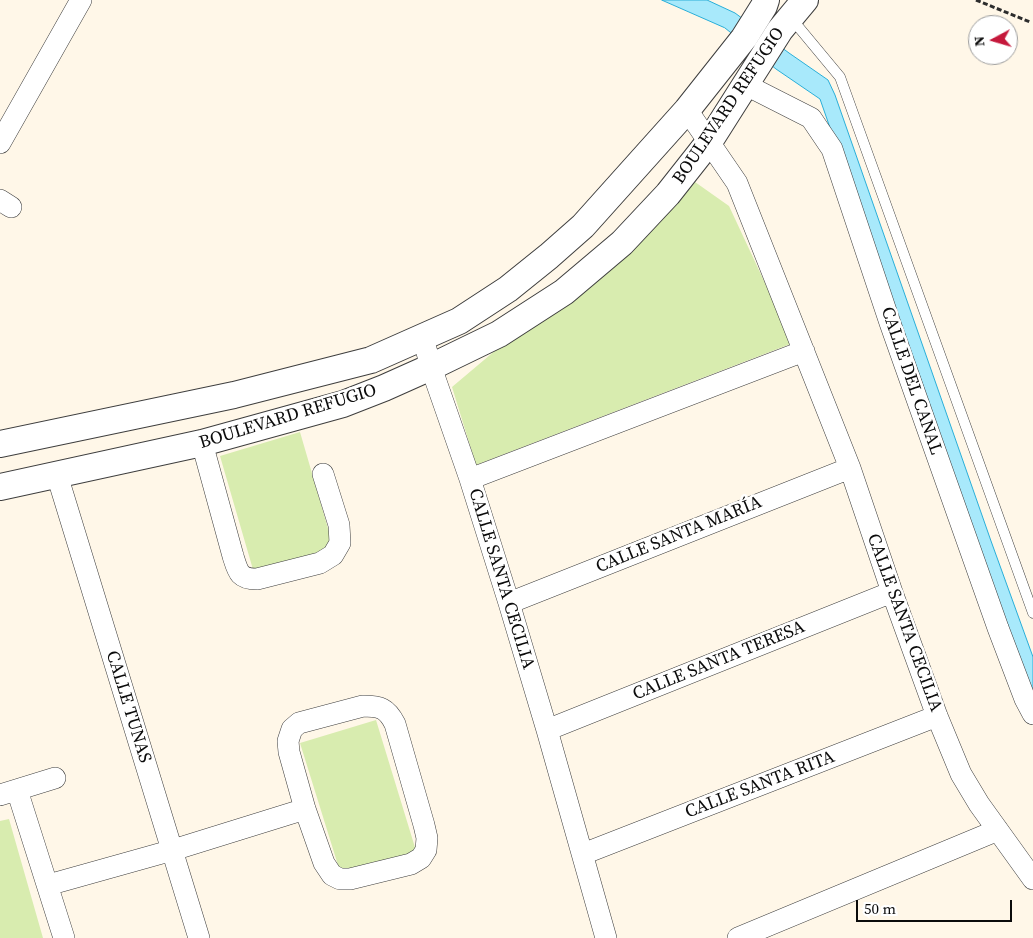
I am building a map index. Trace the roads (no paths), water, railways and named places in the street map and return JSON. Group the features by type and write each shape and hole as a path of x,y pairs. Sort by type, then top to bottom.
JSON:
{"street":[{"path":"0,143 81,0"},
{"name":"BOULEVARD REFUGIO","path":"0,444 234,395 371,360 459,321 508,289 583,226 687,110 744,38 766,0"},
{"name":"BOULEVARD REFUGIO","path":"0,487 202,443 343,404 431,367 499,334 564,292 622,243 668,194 709,142 780,30 798,9"},
{"name":"CALLE DEL CANAL","path":"746,85 811,118 832,149 890,323 998,628 1033,714"},
{"name":"CALLE SANTA CECILIA","path":"687,110 737,183 850,468 937,716 962,774 979,804 1033,880"},
{"name":"CALLE SANTA CECILIA","path":"423,338 509,603 606,938"},
{"name":"CALLE SANTA CECILIA","path":"470,479 804,351"},
{"path":"202,443 238,573 248,579 257,579 320,563 334,555 340,543 339,525 323,474"},
{"name":"CALLE SANTA MARÍA","path":"509,603 850,468"},
{"name":"CALLE TUNAS","path":"56,476 199,938"},
{"name":"CALLE SANTA TERESA","path":"547,730 892,592"},
{"path":"363,706 380,707 390,714 395,724 424,825 427,838 426,850 421,858 412,864 350,879 340,879 332,875 324,864 305,809 289,752 288,741 292,729 300,723 363,706"},
{"name":"CALLE SANTA RITA","path":"583,854 937,716"},
{"path":"55,778 8,793 48,885 64,938"},
{"path":"48,885 173,850 305,809"},
{"path":"738,938 998,830"}],"lane":[{"path":"798,9 840,77 1033,613"}],"water":[{"path":"662,0 707,0 735,13 828,80 835,95 1033,657 1033,696 975,544 820,99 776,69 725,28"}]}
